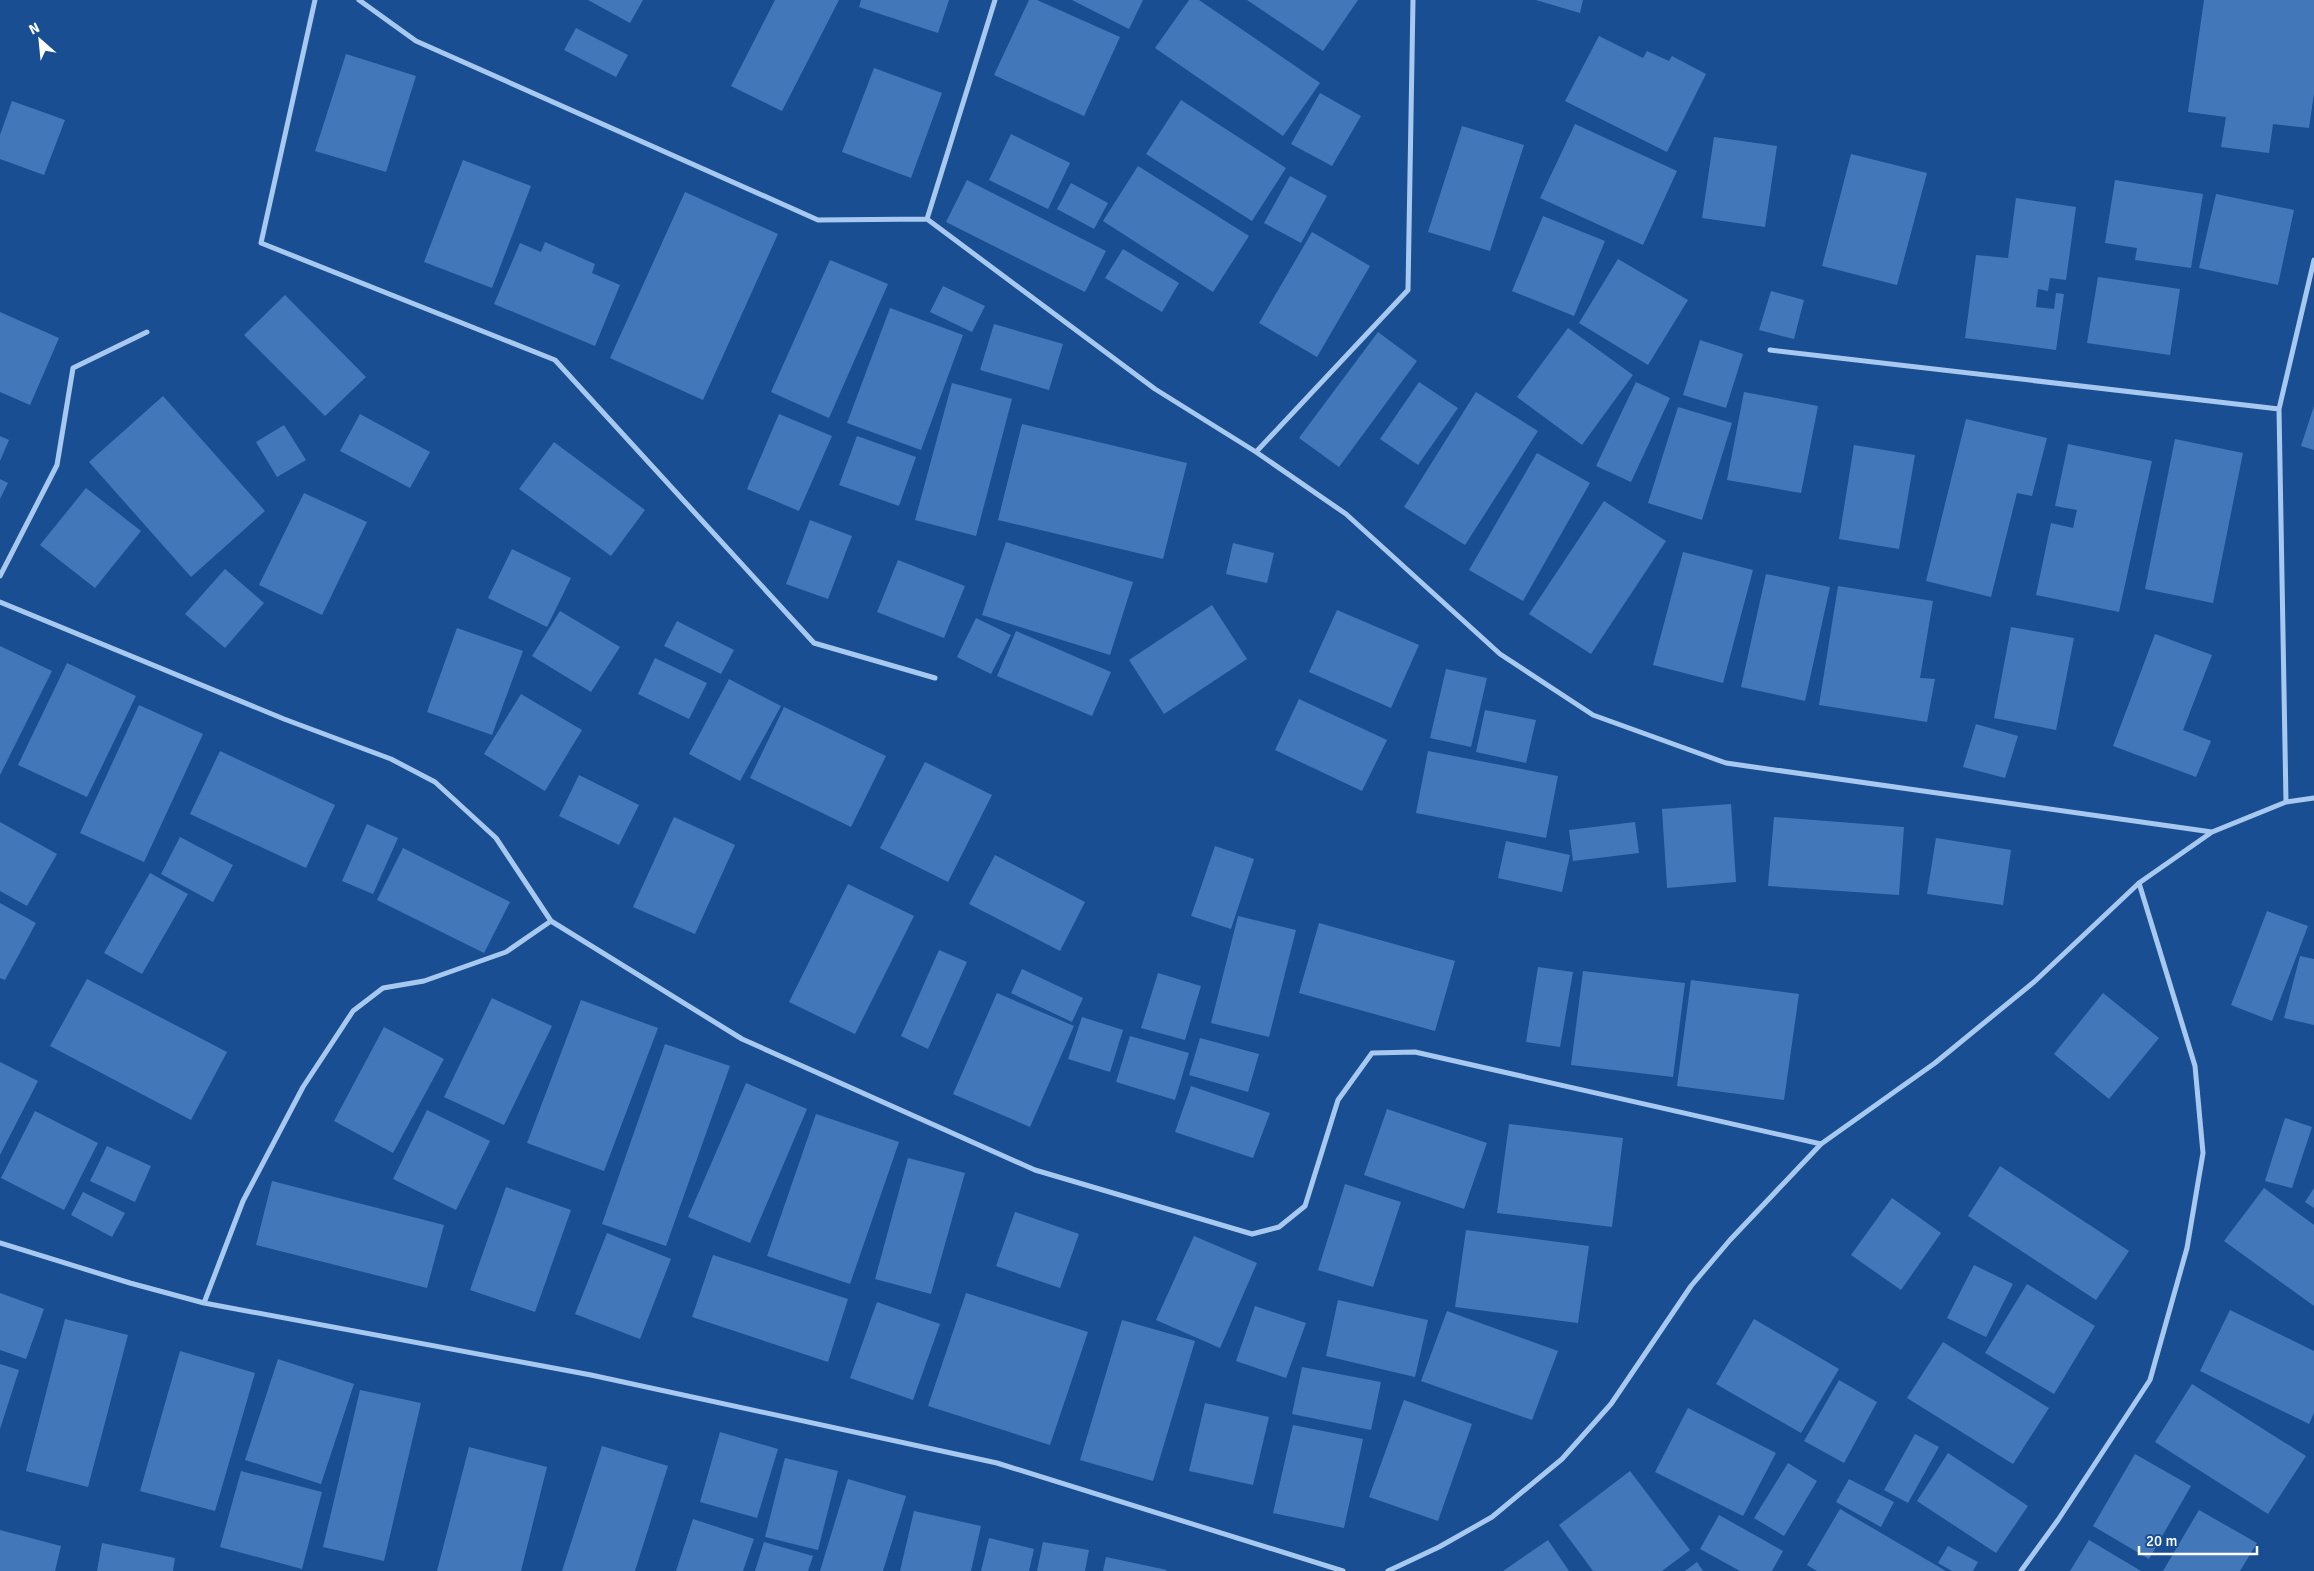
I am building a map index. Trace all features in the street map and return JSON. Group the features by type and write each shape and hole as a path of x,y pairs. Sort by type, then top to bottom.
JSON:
{"street":[{"path":"315,0 261,243 555,360 814,643 936,678"},
{"path":"359,0 416,41 818,220 927,219 1155,389 1256,452 1346,514 1500,654 1593,715 1726,763 2212,832"},
{"path":"927,219 995,0"},
{"path":"1256,452 1408,290 1413,0"},
{"path":"2286,802 2279,409 2314,260"},
{"path":"0,576 57,465 73,368 147,332"},
{"path":"1770,350 2279,409"},
{"path":"0,602 284,719 391,759 435,782 496,838 551,922 742,1039 1035,1170 1252,1234 1279,1227 1305,1206 1338,1100 1372,1053 1415,1052 1821,1144"},
{"path":"1388,1571 1439,1547 1492,1517 1562,1459 1611,1404 1691,1286 1730,1240 1821,1144 1935,1063 2034,982 2139,883 2212,832 2286,802 2314,798"},
{"path":"2021,1571 2058,1520 2150,1380 2187,1248 2204,1153 2195,1066 2139,883"},
{"path":"204,1303 243,1201 303,1087 353,1011 383,988 424,981 506,952 551,922"},
{"path":"0,1243 130,1283 204,1303 591,1375 997,1463 1343,1571"}],"building":[{"path":"588,0 643,0 630,23"},
{"path":"775,0 839,0 782,111 731,86"},
{"path":"861,0 949,0 938,33 859,7"},
{"path":"1029,0 1037,0 1120,37 1084,116 994,75"},
{"path":"1072,0 1143,0 1129,29"},
{"path":"1189,0 1199,0 1320,83 1283,136 1155,48"},
{"path":"1247,0 1358,0 1323,51"},
{"path":"1536,0 1583,0 1580,13"},
{"path":"2204,0 2314,0 2314,93 2309,128 2273,124 2269,153 2221,147 2226,117 2188,112"},
{"path":"576,28 628,55 616,77 564,50"},
{"path":"1599,36 1643,58 1647,51 1669,61 1672,56 1706,74 1667,152 1565,101"},
{"path":"346,54 416,76 386,172 315,151"},
{"path":"874,68 942,93 911,178 842,152"},
{"path":"1320,93 1361,116 1332,166 1291,144"},
{"path":"1181,100 1286,168 1252,221 1146,154"},
{"path":"12,101 65,120 44,175 0,159 0,135"},
{"path":"1575,124 1677,171 1643,245 1540,198"},
{"path":"1462,126 1524,145 1490,251 1428,232"},
{"path":"1011,134 1070,163 1048,209 989,180"},
{"path":"1714,137 1777,146 1765,227 1702,218"},
{"path":"1851,154 1927,173 1897,285 1822,266"},
{"path":"463,160 531,186 492,288 424,262"},
{"path":"1138,166 1249,236 1213,292 1103,221"},
{"path":"1290,176 1327,196 1301,243 1264,223"},
{"path":"967,180 1106,251 1085,292 946,222"},
{"path":"2115,180 2203,194 2191,268 2135,260 2137,248 2105,243"},
{"path":"1071,183 1108,203 1094,229 1057,209"},
{"path":"685,192 778,234 703,400 610,358"},
{"path":"2216,194 2294,210 2278,285 2199,268"},
{"path":"2016,198 2076,207 2066,280 2050,278 2048,291 2038,289 2036,307 2054,309 2056,293 2064,294 2056,350 1965,338 1976,255 2008,258"},
{"path":"1543,216 1605,241 1574,316 1512,291"},
{"path":"1312,232 1370,266 1317,357 1259,323"},
{"path":"545,242 595,264 592,273 620,285 595,346 494,304 520,243 541,252"},
{"path":"1123,249 1179,283 1162,312 1105,278"},
{"path":"1618,259 1688,300 1648,365 1579,323"},
{"path":"830,260 888,284 829,418 771,392"},
{"path":"2098,277 2180,289 2170,355 2087,343"},
{"path":"943,286 985,306 972,332 930,312"},
{"path":"1771,291 1804,300 1794,339 1759,330"},
{"path":"285,295 366,377 325,416 244,335"},
{"path":"890,308 963,335 921,450 847,423"},
{"path":"0,312 59,338 30,405 0,392"},
{"path":"994,324 1063,344 1049,390 980,370"},
{"path":"1568,328 1633,375 1582,445 1517,397"},
{"path":"1378,332 1417,361 1339,467 1299,438"},
{"path":"1700,340 1743,354 1726,408 1683,395"},
{"path":"1419,382 1458,408 1418,465 1380,439"},
{"path":"1636,382 1670,398 1631,482 1596,466"},
{"path":"952,383 1012,399 976,536 915,520"},
{"path":"1476,392 1538,431 1465,545 1404,507"},
{"path":"1744,392 1818,406 1801,493 1727,480"},
{"path":"163,396 265,511 191,577 89,462"},
{"path":"2314,406 2314,450 2301,446"},
{"path":"1678,407 1732,423 1702,520 1648,503"},
{"path":"360,414 430,452 410,488 340,451"},
{"path":"779,414 832,436 799,511 747,489"},
{"path":"1966,419 2047,438 2032,496 2017,493 1991,597 1926,581"},
{"path":"1022,424 1187,463 1163,559 998,520"},
{"path":"284,425 306,460 277,477 256,442"},
{"path":"0,436 9,440 0,461"},
{"path":"857,436 916,457 899,506 839,485"},
{"path":"2175,439 2243,453 2213,603 2145,589"},
{"path":"554,442 645,510 611,556 519,489"},
{"path":"2068,444 2152,461 2119,612 2036,595 2051,523 2073,528 2077,510 2055,506"},
{"path":"1854,445 1915,455 1899,549 1839,539"},
{"path":"1537,453 1590,483 1523,601 1469,570"},
{"path":"0,479 8,483 0,499"},
{"path":"86,488 141,531 95,588 40,545"},
{"path":"304,493 367,522 322,615 259,585"},
{"path":"1604,501 1666,541 1591,654 1529,614"},
{"path":"810,520 852,536 828,599 786,584"},
{"path":"1006,542 1133,582 1110,655 982,615"},
{"path":"1233,543 1274,553 1267,583 1226,574"},
{"path":"512,549 571,578 547,627 488,598"},
{"path":"1683,552 1753,570 1723,683 1653,665"},
{"path":"898,560 965,586 944,638 877,612"},
{"path":"225,569 264,603 225,648 185,614"},
{"path":"1766,574 1830,587 1805,701 1741,687"},
{"path":"1838,586 1933,601 1920,678 1935,679 1927,722 1819,705"},
{"path":"1212,605 1247,659 1164,714 1129,660"},
{"path":"1337,610 1419,645 1391,708 1309,672"},
{"path":"560,611 620,647 591,692 532,656"},
{"path":"976,618 1011,635 991,674 957,657"},
{"path":"677,621 734,650 721,674 664,646"},
{"path":"2011,627 2074,638 2056,730 1994,718"},
{"path":"457,628 523,651 492,735 427,712"},
{"path":"1016,631 1111,672 1092,716 997,676"},
{"path":"2155,634 2212,655 2183,730 2211,741 2196,777 2113,746"},
{"path":"0,646 52,671 0,775"},
{"path":"655,658 707,683 689,719 638,694"},
{"path":"67,663 136,696 87,797 18,765"},
{"path":"1446,669 1487,678 1471,747 1430,738"},
{"path":"729,679 781,706 740,781 689,754"},
{"path":"521,694 582,730 545,791 484,754"},
{"path":"1299,699 1387,740 1362,791 1275,750"},
{"path":"139,705 203,734 144,862 80,833"},
{"path":"784,707 886,756 851,827 750,778"},
{"path":"1485,710 1536,720 1526,763 1476,752"},
{"path":"1976,724 2018,736 2005,778 1963,767"},
{"path":"220,751 335,805 306,868 190,814"},
{"path":"1428,751 1558,776 1546,838 1416,813"},
{"path":"925,762 992,795 948,882 880,848"},
{"path":"579,775 639,805 619,845 559,816"},
{"path":"1731,804 1736,882 1667,888 1662,809"},
{"path":"674,817 735,845 695,934 633,907"},
{"path":"1774,817 1904,827 1899,895 1768,886"},
{"path":"0,822 57,854 27,906 0,891"},
{"path":"1635,822 1639,853 1573,861 1569,830"},
{"path":"367,824 398,838 373,894 342,881"},
{"path":"180,837 233,865 213,902 161,874"},
{"path":"1936,838 2011,850 2003,905 1927,894"},
{"path":"1506,841 1570,855 1562,892 1498,878"},
{"path":"1215,846 1254,859 1231,929 1191,916"},
{"path":"403,848 510,902 484,953 377,900"},
{"path":"995,855 1085,902 1060,951 969,904"},
{"path":"150,873 188,894 142,974 104,953"},
{"path":"848,884 914,916 855,1034 789,1002"},
{"path":"0,903 36,923 5,980 0,978"},
{"path":"2267,911 2308,926 2272,1021 2231,1005"},
{"path":"1238,916 1296,930 1269,1037 1211,1023"},
{"path":"1319,923 1455,961 1435,1031 1299,993"},
{"path":"939,950 967,962 928,1049 901,1036"},
{"path":"2300,956 2314,959 2314,1025 2284,1018"},
{"path":"1538,967 1573,972 1560,1047 1526,1042"},
{"path":"1022,969 1083,998 1072,1022 1011,993"},
{"path":"1583,971 1685,983 1673,1077 1571,1065"},
{"path":"1158,973 1201,986 1185,1040 1141,1028"},
{"path":"87,979 227,1052 191,1120 50,1046"},
{"path":"1691,980 1799,994 1784,1100 1677,1086"},
{"path":"997,993 1074,1026 1030,1127 953,1094"},
{"path":"2103,993 2159,1038 2109,1099 2054,1054"},
{"path":"492,998 552,1026 504,1125 444,1097"},
{"path":"581,1000 658,1028 604,1171 527,1143"},
{"path":"1082,1017 1123,1030 1110,1072 1068,1059"},
{"path":"384,1027 444,1059 393,1153 334,1121"},
{"path":"1130,1036 1189,1053 1175,1100 1116,1082"},
{"path":"1200,1038 1259,1054 1248,1092 1189,1075"},
{"path":"665,1044 730,1066 666,1246 602,1224"},
{"path":"0,1062 38,1081 0,1155"},
{"path":"746,1083 807,1109 750,1243 688,1217"},
{"path":"1191,1086 1270,1113 1253,1158 1175,1132"},
{"path":"1387,1109 1487,1143 1464,1209 1364,1175"},
{"path":"427,1110 490,1141 456,1210 393,1179"},
{"path":"35,1111 98,1143 64,1210 1,1178"},
{"path":"816,1114 899,1142 850,1284 767,1256"},
{"path":"2285,1118 2312,1127 2292,1188 2265,1181"},
{"path":"1509,1124 1623,1138 1612,1227 1497,1213"},
{"path":"107,1146 151,1166 135,1202 90,1181"},
{"path":"908,1158 965,1173 931,1294 875,1279"},
{"path":"2000,1166 2129,1251 2096,1300 1968,1216"},
{"path":"272,1181 444,1225 427,1288 256,1245"},
{"path":"1345,1184 1401,1202 1373,1287 1318,1270"},
{"path":"506,1187 571,1210 535,1312 470,1290"},
{"path":"2264,1188 2314,1225 2314,1306 2224,1241"},
{"path":"2314,1188 2314,1208 2305,1202"},
{"path":"83,1192 125,1213 112,1237 71,1215"},
{"path":"1892,1198 1941,1233 1901,1290 1851,1255"},
{"path":"1015,1212 1079,1234 1060,1288 996,1266"},
{"path":"1466,1230 1589,1246 1578,1323 1455,1307"},
{"path":"607,1233 671,1259 640,1339 575,1314"},
{"path":"1194,1236 1257,1263 1220,1348 1156,1320"},
{"path":"713,1255 848,1299 828,1362 692,1317"},
{"path":"1974,1265 2013,1284 1986,1337 1947,1318"},
{"path":"2027,1284 2095,1326 2054,1394 1985,1353"},
{"path":"0,1293 44,1309 26,1359 0,1350"},
{"path":"966,1293 1088,1332 1050,1445 928,1406"},
{"path":"1338,1300 1428,1320 1415,1377 1326,1356"},
{"path":"877,1302 940,1324 913,1400 850,1378"},
{"path":"1255,1306 1306,1323 1286,1378 1236,1361"},
{"path":"2230,1310 2314,1351 2314,1413 2309,1424 2200,1371"},
{"path":"1447,1311 1558,1351 1532,1420 1421,1381"},
{"path":"65,1319 128,1335 88,1487 26,1471"},
{"path":"1754,1319 1839,1369 1801,1433 1716,1384"},
{"path":"1122,1320 1195,1341 1153,1481 1080,1460"},
{"path":"1943,1342 2049,1408 2013,1464 1907,1398"},
{"path":"180,1351 255,1373 215,1511 140,1491"},
{"path":"278,1359 354,1384 321,1484 245,1460"},
{"path":"0,1364 19,1370 0,1429"},
{"path":"1302,1367 1381,1382 1371,1430 1292,1414"},
{"path":"1839,1380 1877,1402 1844,1463 1804,1441"},
{"path":"2192,1384 2306,1456 2268,1514 2155,1442"},
{"path":"360,1390 421,1403 384,1561 323,1547"},
{"path":"1404,1400 1472,1424 1438,1521 1369,1497"},
{"path":"1205,1403 1269,1417 1253,1485 1189,1471"},
{"path":"1688,1408 1776,1453 1743,1516 1655,1472"},
{"path":"1293,1425 1363,1439 1344,1528 1273,1513"},
{"path":"720,1432 778,1449 757,1518 700,1502"},
{"path":"1915,1434 1939,1447 1908,1503 1884,1490"},
{"path":"602,1446 668,1466 635,1571 562,1571"},
{"path":"469,1447 547,1467 521,1571 437,1571"},
{"path":"1948,1453 2028,1506 1996,1553 1917,1501"},
{"path":"2135,1454 2191,1486 2149,1559 2093,1526"},
{"path":"785,1458 838,1471 818,1550 765,1537"},
{"path":"1788,1463 1817,1481 1784,1536 1754,1518"},
{"path":"241,1471 322,1492 302,1569 220,1547"},
{"path":"1630,1471 1690,1550 1662,1571 1593,1571 1559,1525"},
{"path":"848,1479 906,1496 883,1571 820,1571"},
{"path":"1849,1479 1894,1502 1881,1527 1836,1502"},
{"path":"1840,1509 1946,1571 1817,1571 1807,1565"},
{"path":"2199,1510 2257,1543 2240,1571 2163,1571"},
{"path":"914,1511 981,1526 971,1571 900,1571"},
{"path":"1719,1515 1783,1551 1772,1571 1740,1571 1700,1549"},
{"path":"693,1519 754,1539 743,1571 676,1571"},
{"path":"0,1530 61,1546 55,1571 0,1571"},
{"path":"989,1538 1034,1549 1029,1571 981,1571"},
{"path":"1548,1540 1569,1571 1503,1571"},
{"path":"2089,1540 2141,1571 2070,1571"},
{"path":"764,1542 813,1556 808,1571 755,1571"},
{"path":"1043,1542 1089,1550 1085,1571 1037,1571"},
{"path":"102,1543 175,1558 173,1571 97,1571"},
{"path":"1948,1546 1978,1562 1973,1571 1952,1571 1938,1563"},
{"path":"1106,1557 1167,1570 1103,1571"},
{"path":"1697,1562 1703,1571 1685,1571"}]}
